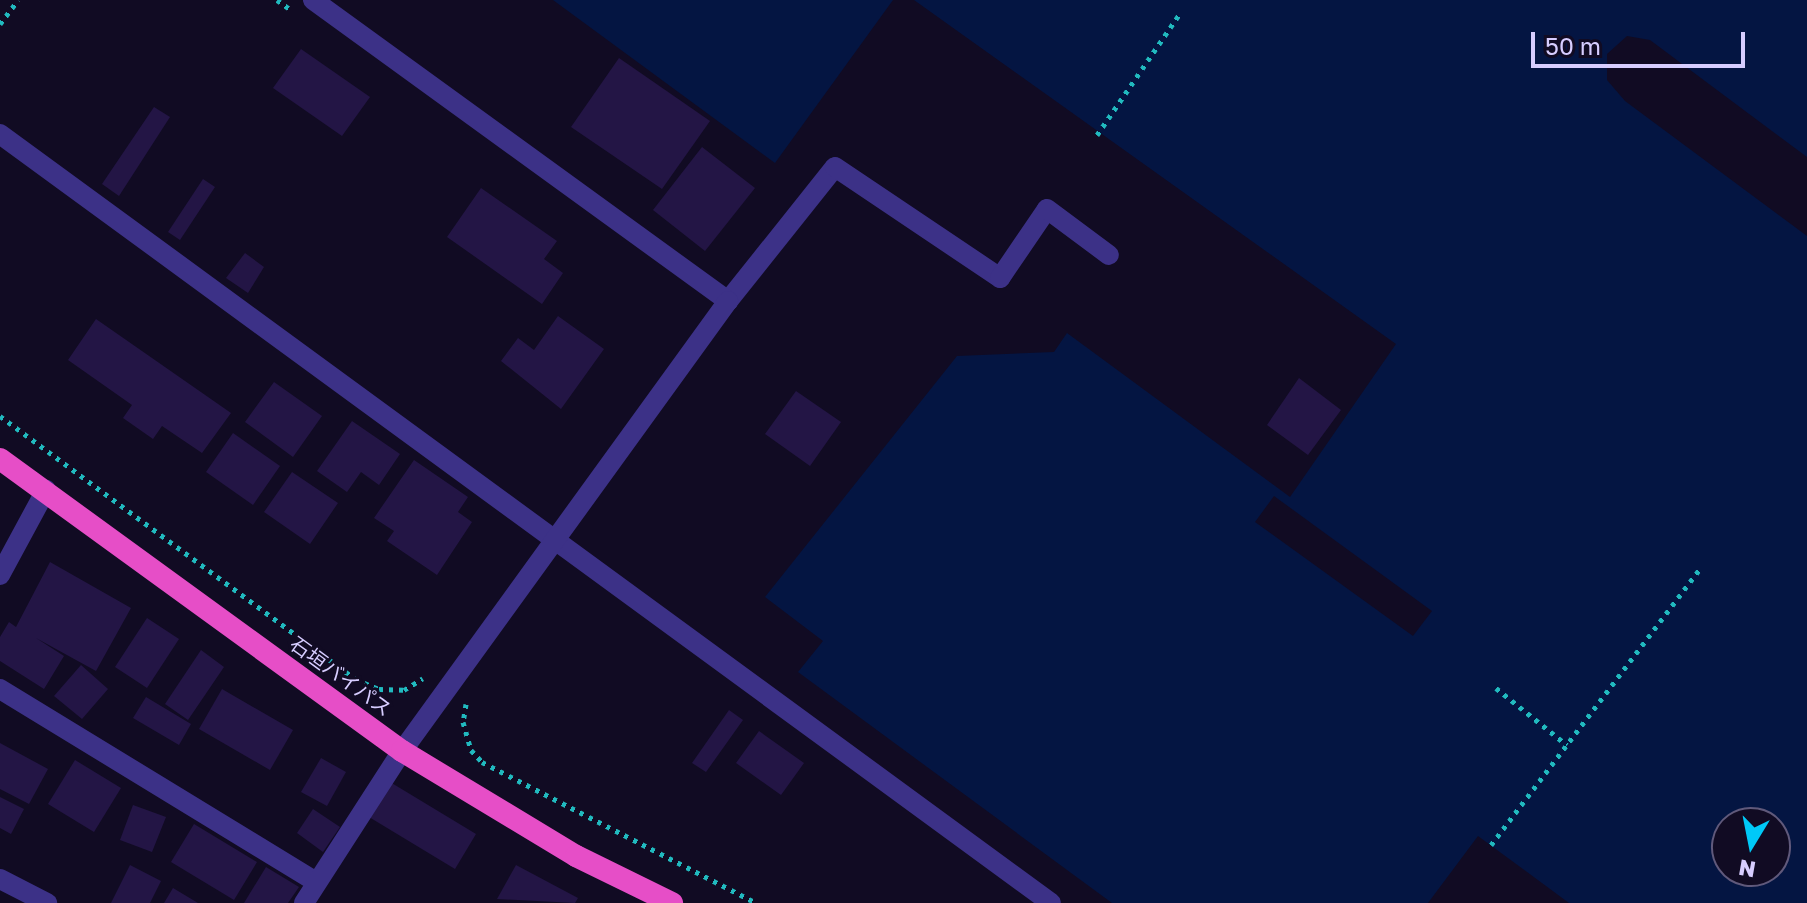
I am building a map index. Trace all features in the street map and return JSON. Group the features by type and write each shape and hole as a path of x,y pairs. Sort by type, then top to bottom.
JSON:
{"highway":[{"name":"石垣バイパス","path":"0,459 402,751 576,856 672,903"}],"street":[{"path":"313,0 728,301"},
{"path":"0,134 1051,903"},
{"path":"304,903 402,751 552,539 728,301 835,167 1000,278 1047,209 1109,255"},
{"path":"0,575 46,490"},
{"path":"0,689 316,882"},
{"path":"0,879 47,903"}],"path":[{"path":"0,24 18,0"},
{"path":"277,0 303,18"},
{"path":"1097,135 1181,12"},
{"path":"0,416 355,679 379,689 404,690 430,674"},
{"path":"1491,845 1701,567"},
{"path":"1496,688 1567,745"},
{"path":"469,692 463,722 471,750 482,762 756,903"}],"water":[{"path":"553,0 893,0 775,163"},
{"path":"914,0 1807,0 1807,903 1569,903 1478,836 1428,903 1112,903 798,672 823,641 765,597 957,356 1054,352 1067,333 1290,497 1396,344"}],"pier":[{"path":"1627,36 1650,40 1807,157 1807,236 1625,101 1607,80 1607,54"},
{"path":"1274,496 1432,611 1413,636 1255,522"}],"building":[{"path":"301,49 370,97 342,136 273,88"},
{"path":"619,58 710,121 662,189 571,127"},
{"path":"154,107 170,117 119,196 102,184"},
{"path":"702,147 755,188 705,251 653,210"},
{"path":"203,179 215,187 180,240 168,232"},
{"path":"481,188 557,241 544,259 563,273 542,304 447,237"},
{"path":"245,253 264,267 248,293 226,278"},
{"path":"558,316 604,349 561,409 501,361 518,338 534,350"},
{"path":"96,319 231,413 202,453 162,426 153,439 123,418 132,405 68,360"},
{"path":"1299,378 1341,410 1308,455 1267,425"},
{"path":"274,382 322,416 293,457 245,422"},
{"path":"796,391 841,422 810,466 765,434"},
{"path":"352,421 400,454 379,485 361,472 347,492 317,471"},
{"path":"233,433 280,466 253,505 206,472"},
{"path":"414,460 468,497 458,512 472,522 437,575 387,541 394,531 374,518"},
{"path":"292,472 338,503 310,544 264,512"},
{"path":"50,562 131,608 96,671 36,638 64,656 44,689 0,661 0,637 9,622 16,627"},
{"path":"147,618 179,639 147,688 115,667"},
{"path":"201,650 224,667 188,720 165,704"},
{"path":"81,665 108,689 82,719 54,696"},
{"path":"222,689 293,730 270,770 199,729"},
{"path":"146,697 191,724 179,745 133,718"},
{"path":"729,710 743,720 706,772 692,763"},
{"path":"759,731 804,763 781,795 736,763"},
{"path":"0,743 48,769 29,804 0,789"},
{"path":"321,758 346,772 327,806 301,792"},
{"path":"75,760 121,788 94,832 48,804"},
{"path":"390,782 476,834 455,869 369,817"},
{"path":"0,797 24,809 11,834 0,828"},
{"path":"133,805 166,817 152,852 120,840"},
{"path":"313,809 340,827 323,852 297,833"},
{"path":"194,824 257,862 234,900 171,862"},
{"path":"130,865 161,881 150,903 111,903"},
{"path":"516,865 578,898 575,903 497,899"},
{"path":"266,867 299,887 288,903 244,903"},
{"path":"173,888 198,903 164,903"}]}
